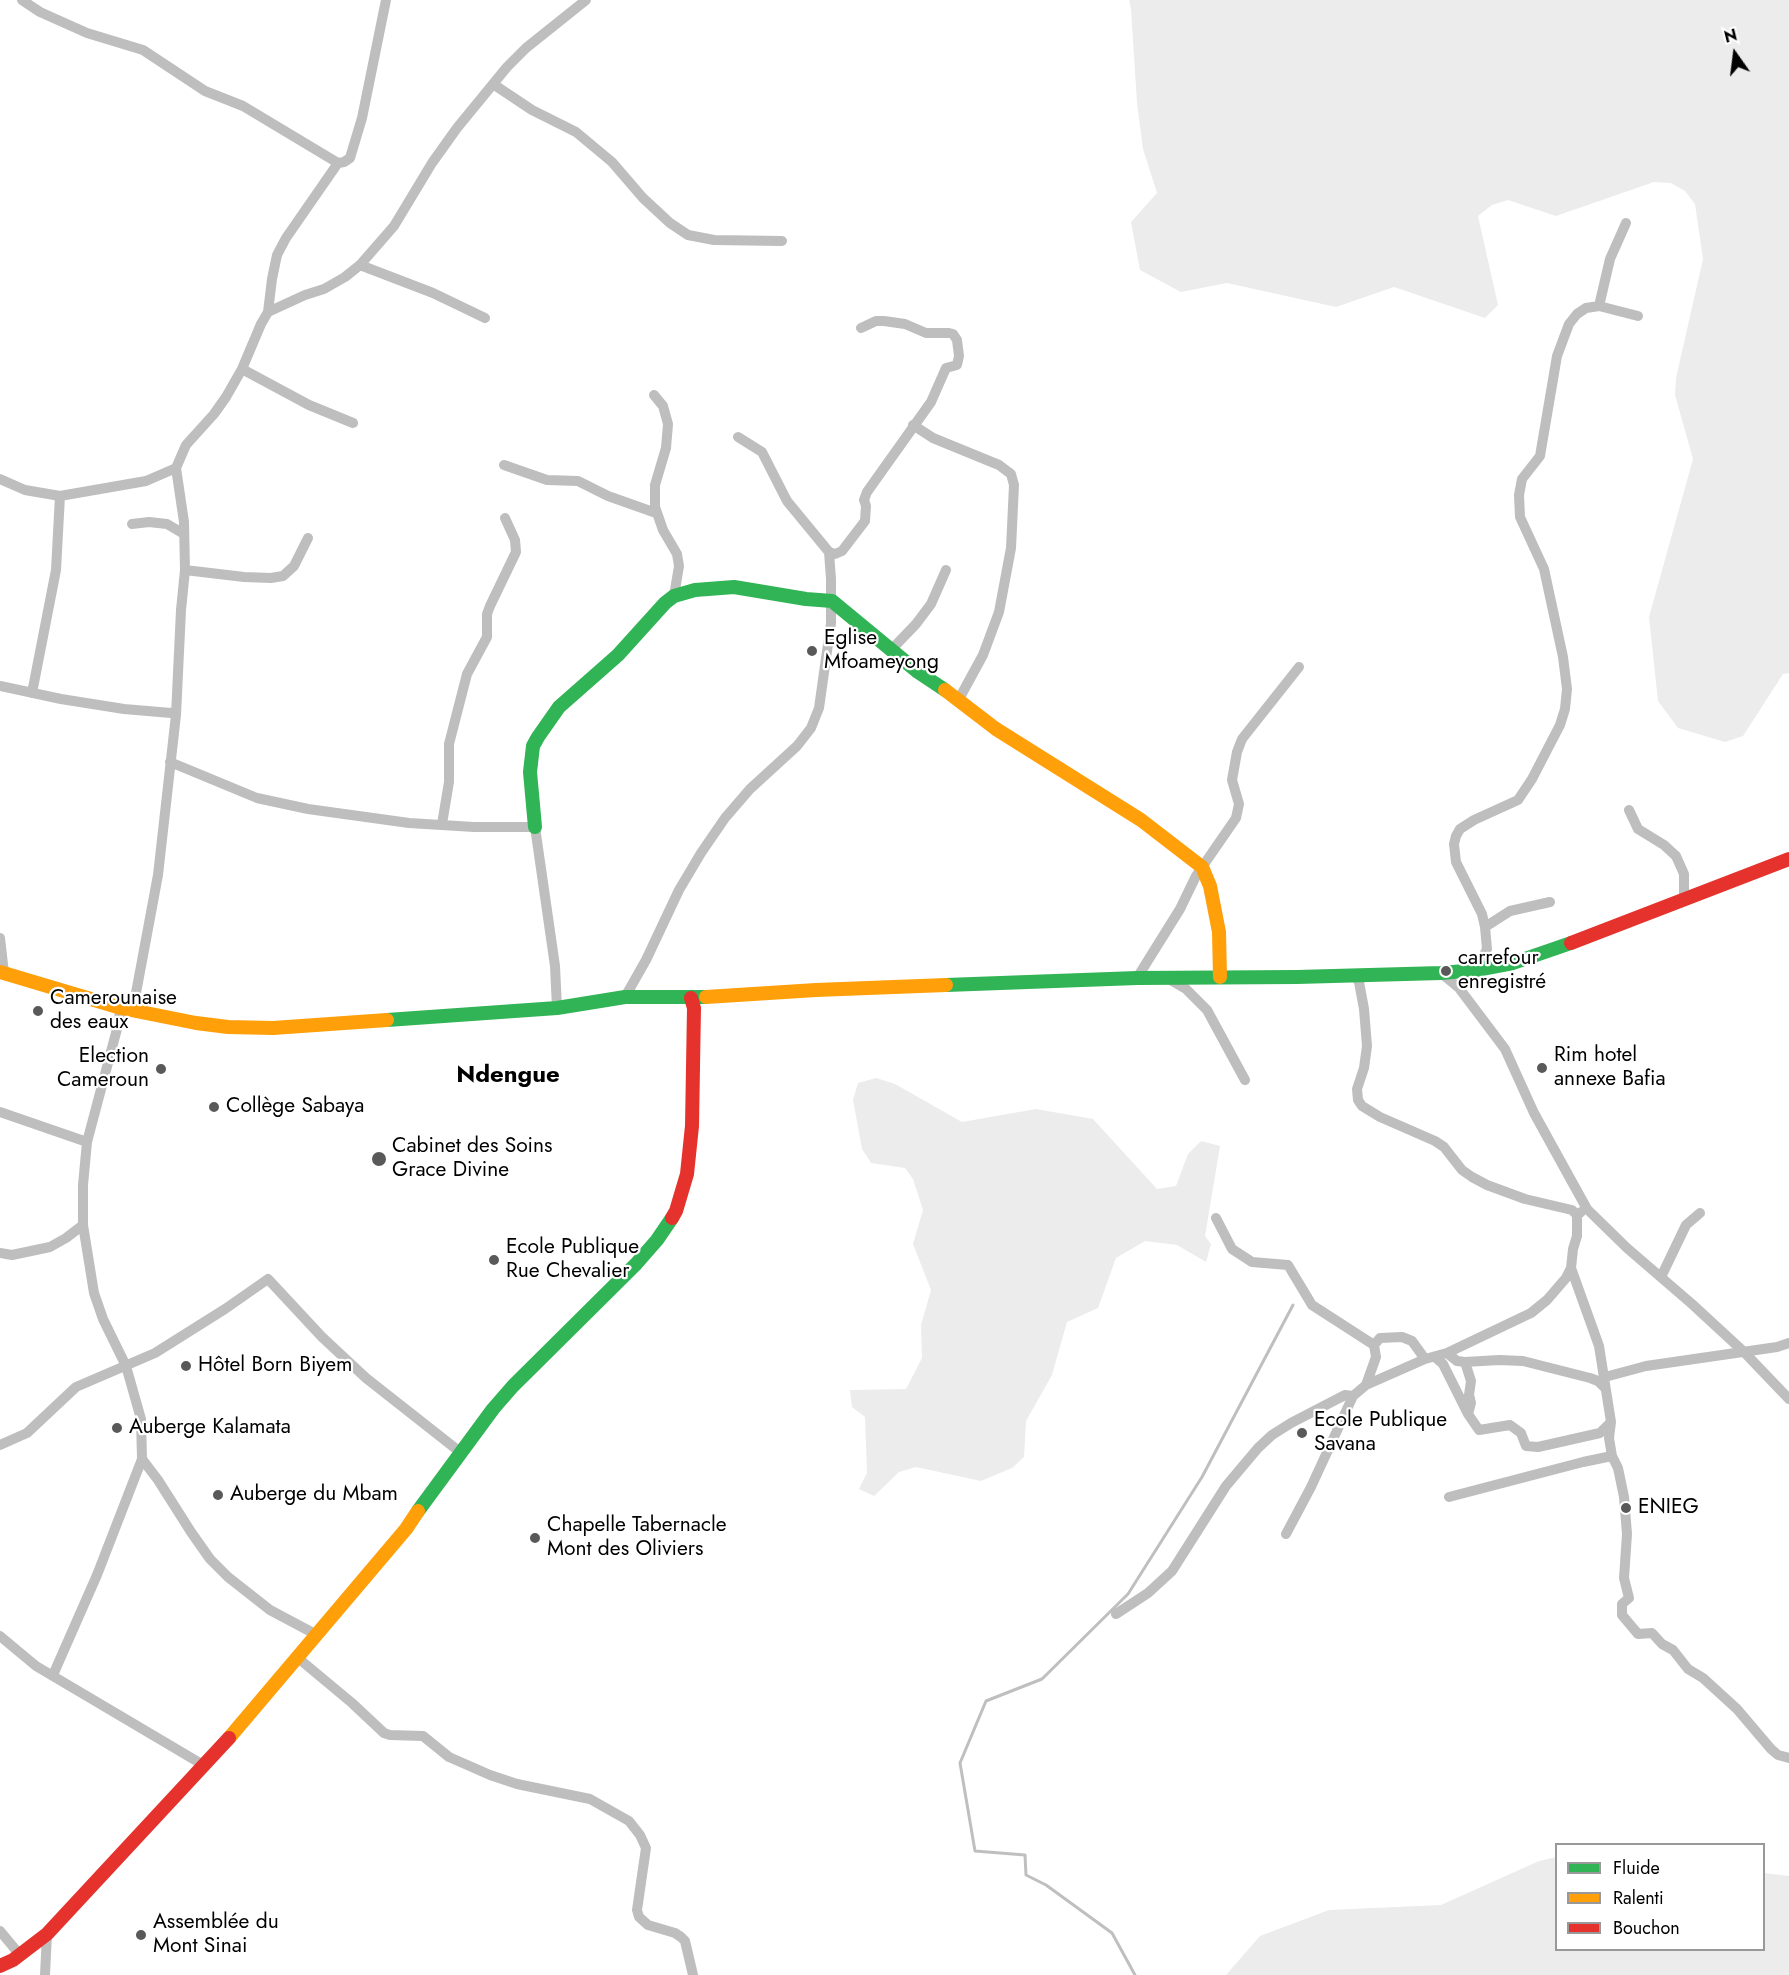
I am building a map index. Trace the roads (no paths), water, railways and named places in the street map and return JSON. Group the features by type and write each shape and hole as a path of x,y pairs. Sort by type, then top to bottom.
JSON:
{"street":[{"path":"22,0 40,12 87,33 143,50 205,92 243,106 338,163 350,158 362,118 386,0"},
{"path":"268,312 324,289 360,265 394,226 451,136 493,84 526,48 586,0"},
{"path":"493,84 532,110 576,132 612,162 643,198 670,223 688,235 714,240 782,241"},
{"path":"53,1675 97,1575 142,1459 141,1419 126,1366 103,1319 94,1293 83,1225 83,1185 87,1142 117,1029 127,1009 158,875 176,711 180,610 185,570 184,534 176,468 186,445 214,414 242,369 268,312 277,255 286,238 338,163"},
{"path":"1599,306 1610,259 1626,223"},
{"path":"360,265 433,293 485,318"},
{"path":"1476,970 1487,949 1485,927 1482,914 1456,862 1454,844 1460,829 1518,800 1560,725 1565,709 1567,689 1563,657 1544,569 1520,517 1519,495 1522,480 1540,456 1561,341 1577,314 1586,308 1599,306 1638,316"},
{"path":"738,437 762,452 787,501 829,552 835,554 842,551 865,521 864,500 867,492 936,394 946,368 957,365 959,356 956,337 949,333 926,333 894,322 876,321 861,328"},
{"path":"242,369 309,405 352,423"},
{"path":"654,395 663,406 668,424 666,448 655,485 656,513 677,554 679,566 674,596"},
{"path":"914,425 933,438 999,465 1011,474 1014,485 1011,548 999,612 983,655 959,699"},
{"path":"504,465 548,480 578,481 608,496 656,513"},
{"path":"0,479 25,490 60,496 146,482 176,468"},
{"path":"32,693 56,570 60,496"},
{"path":"442,824 449,782 449,744 466,674 487,637 490,606 516,552 515,540 505,518"},
{"path":"132,524 149,522 166,524 184,534"},
{"path":"185,570 244,577 283,576 294,566 308,538"},
{"path":"625,997 646,960 679,890 724,818 750,789 797,746 811,728 819,708 831,623 829,552"},
{"path":"891,650 916,624 931,604 946,570"},
{"path":"557,1008 555,966 535,827 530,772 533,746 559,707 630,643 674,596 696,590 734,587 832,602 918,672 959,699 996,729 1141,820 1202,867 1210,886 1219,932 1220,977"},
{"path":"1137,978 1180,909 1202,867 1236,818 1239,810 1232,780 1242,739 1299,667"},
{"path":"0,686 124,709 176,711"},
{"path":"170,762 257,798 276,803 380,820 535,827"},
{"path":"1629,810 1638,829 1664,845 1676,856 1684,874 1684,900"},
{"path":"0,938 2,973 127,1009 196,1023 228,1027 273,1028 557,1008 625,997 691,998 816,990 1137,978 1355,976 1476,970 1513,963 1545,953 1789,859"},
{"path":"1485,927 1510,911 1550,902"},
{"path":"1441,973 1459,988 1506,1049 1582,1212 1661,1277 1744,1352 1789,1399"},
{"path":"1355,976 1359,982 1364,1009 1367,1046 1364,1068 1357,1089 1358,1100 1362,1106 1380,1117 1435,1141 1444,1147 1462,1170 1472,1177 1525,1198 1582,1212"},
{"path":"1166,978 1186,989 1207,1010 1245,1080"},
{"path":"0,1966 20,1955 47,1934 205,1766 406,1529 460,1452 513,1386 636,1264 657,1240 676,1210 687,1174 692,1126 695,1032 694,1008 691,998"},
{"path":"0,1112 87,1142"},
{"path":"1286,1534 1311,1487 1353,1396 1366,1385 1447,1353 1531,1313 1547,1300 1566,1278 1571,1268 1582,1212"},
{"path":"1661,1277 1686,1224 1700,1213"},
{"path":"1216,1218 1232,1249 1252,1262 1288,1265 1312,1305 1374,1345 1376,1357 1366,1385"},
{"path":"0,1253 12,1255 50,1247 83,1225"},
{"path":"1571,1268 1599,1346 1611,1422 1612,1456 1618,1468 1624,1497 1627,1534 1624,1578 1629,1598 1622,1604 1622,1615 1638,1634 1652,1633 1662,1644 1673,1650 1688,1669 1703,1678 1737,1709 1771,1749 1778,1755 1789,1758"},
{"path":"0,1445 27,1433 76,1387 155,1353 190,1333 268,1279 322,1337 366,1378 460,1452"},
{"path":"1374,1345 1380,1338 1402,1337 1412,1341 1430,1358 1443,1364 1468,1414 1479,1430 1510,1425 1521,1432 1526,1446 1538,1447 1600,1433 1611,1422"},
{"path":"1447,1353 1457,1361 1523,1361 1605,1382 1655,1365 1777,1347 1789,1343"},
{"path":"1465,1362 1471,1381 1469,1395 1471,1403 1468,1414"},
{"path":"1116,1614 1148,1593 1172,1571 1226,1486 1272,1434 1345,1395 1353,1396"},
{"path":"1449,1497 1612,1456"},
{"path":"142,1459 191,1532 222,1571 270,1610 317,1635"},
{"path":"0,1636 36,1666 205,1766"},
{"path":"298,1658 384,1733 423,1736 449,1757 490,1775 517,1784 590,1799 629,1821 640,1835 646,1848 637,1911 639,1917 648,1925 675,1933 685,1941 693,1975"},
{"path":"0,1931 20,1955"},
{"path":"45,1975 47,1934"}],"waterway":[{"path":"1135,1975 1112,1933 1046,1885 1026,1875 1025,1855 975,1851 960,1763 986,1701 1042,1679 1128,1594 1202,1477 1293,1305"}],"place":[{"name":"Eglise Mfoameyong","path":"812,651"},
{"name":"carrefour enregistré","path":"1446,971"},
{"name":"Camerounaise des eaux","path":"38,1011"},
{"name":"Rim hotel annexe Bafia","path":"1542,1068"},
{"name":"Election Cameroun","path":"161,1069"},
{"name":"Collège Sabaya","path":"214,1107"},
{"name":"Cabinet des Soins Grace Divine","path":"379,1159"},
{"name":"Ecole Publique Rue Chevalier","path":"494,1260"},
{"name":"Hôtel Born Biyem","path":"186,1366"},
{"name":"Auberge Kalamata","path":"117,1428"},
{"name":"Ecole Publique Savana","path":"1302,1433"},
{"name":"Auberge du Mbam","path":"218,1495"},
{"name":"ENIEG","path":"1626,1508"},
{"name":"Chapelle Tabernacle Mont des Oliviers","path":"535,1538"},
{"name":"Assemblée du Mont Sinai","path":"141,1935"}],"district":[{"name":"Ndengue","path":"508,1076"}]}
